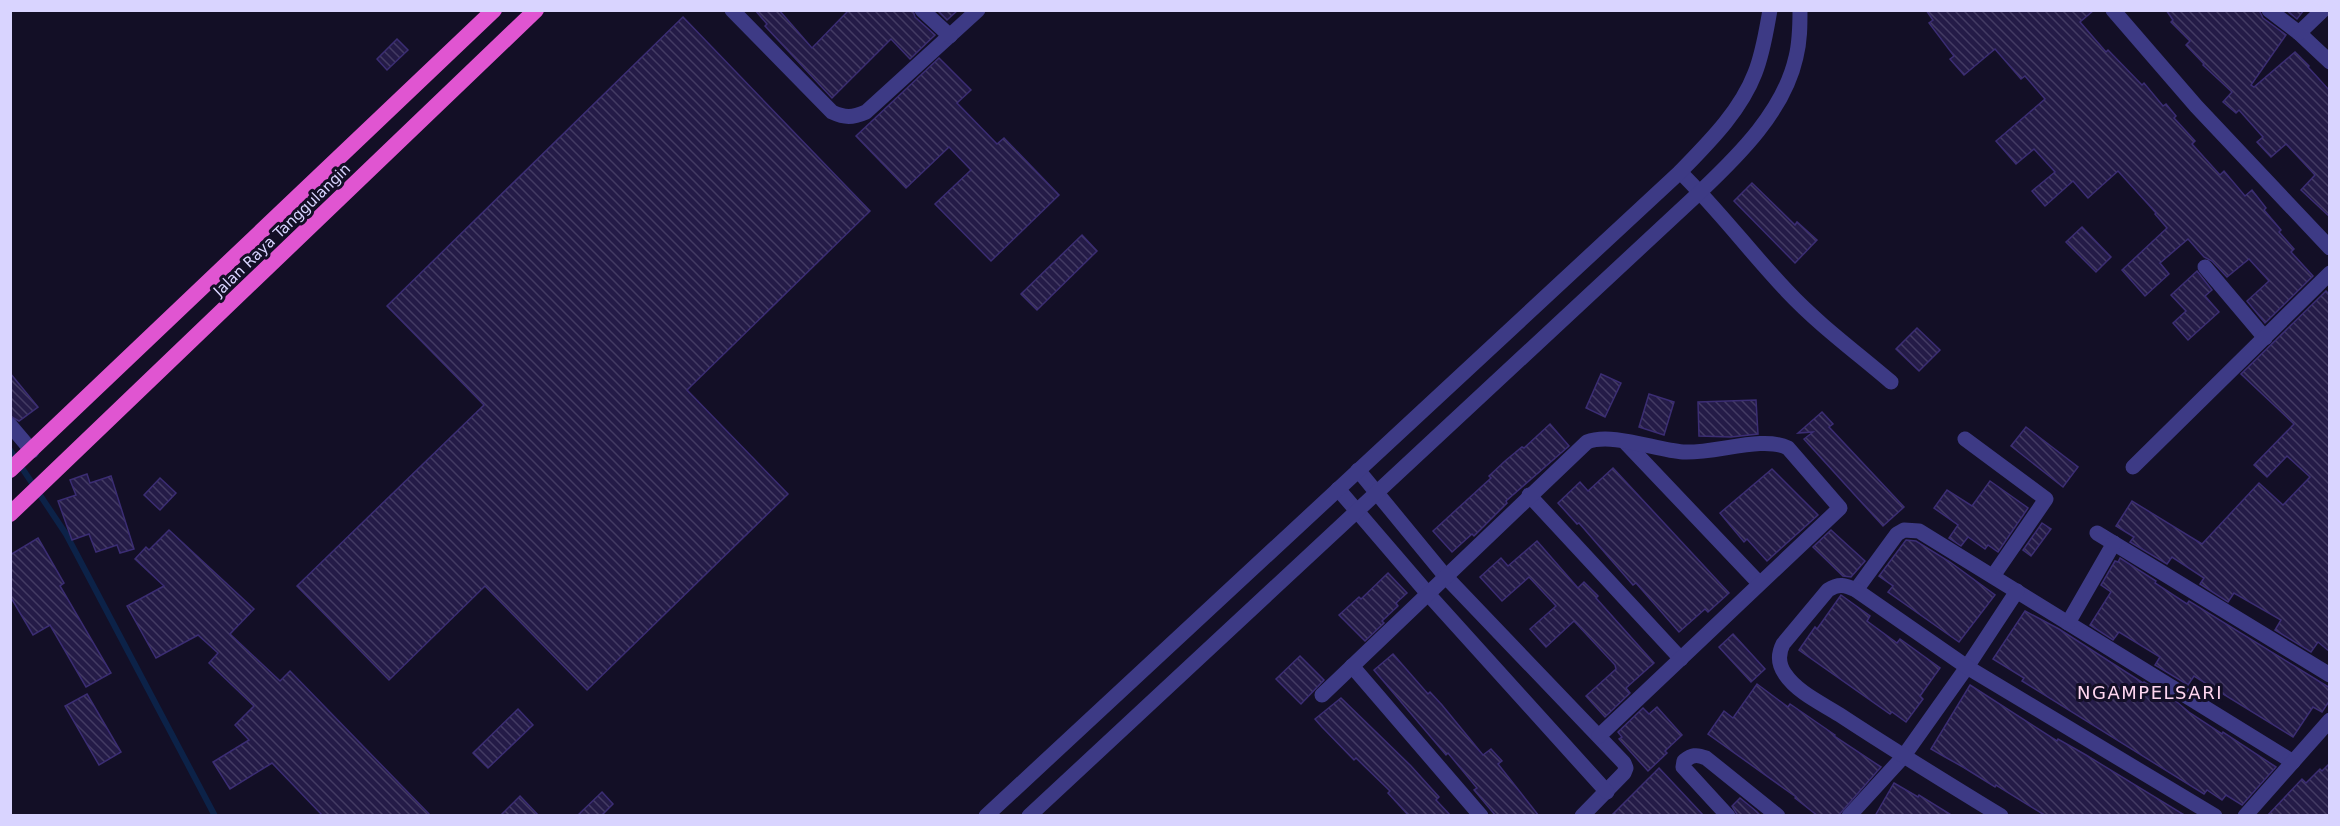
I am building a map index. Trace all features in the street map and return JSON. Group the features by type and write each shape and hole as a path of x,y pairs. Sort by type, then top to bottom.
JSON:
{"highway":[{"name":"Jalan Raya Tanggulangin","path":"10,470 494,10"},
{"name":"Jalan Raya Tanggulangin","path":"14,511 536,10"},
{"path":"474,30 481,46 494,52"},
{"path":"432,69 448,75 453,92"}],"street":[{"path":"732,10 832,112 852,118 866,112 978,10"},
{"path":"922,10 950,36"},
{"path":"986,816 1680,172 1716,135 1754,76 1763,50 1770,10"},
{"path":"1029,816 1700,192 1747,144 1784,90 1796,60 1800,40 1800,10"},
{"path":"2113,10 2196,106 2330,248"},
{"path":"2270,10 2330,62"},
{"path":"2299,33 2323,10"},
{"path":"1680,172 1807,310 1891,381"},
{"path":"2205,267 2265,338"},
{"path":"2133,466 2330,273"},
{"path":"10,425 28,454"},
{"path":"1322,695 1587,442 1596,438 1683,452 1711,451 1764,442 1778,443 1788,448 1840,508 1599,736"},
{"path":"1965,439 2046,499 1993,576"},
{"path":"1625,442 1759,583"},
{"path":"1358,471 1446,577 1624,763 1626,768 1607,792 1582,816"},
{"path":"1338,489 1429,595 1607,792"},
{"path":"1530,495 1681,658"},
{"path":"1856,590 1892,539 1904,530 1911,529 1928,535 2294,762"},
{"path":"2097,533 2330,675"},
{"path":"2068,623 2114,543"},
{"path":"2001,816 1903,757 1790,681 1779,663 1779,652 1783,644 1828,590 1836,585 1846,585 1856,590 1967,667 2215,816"},
{"path":"1851,815 1903,757 1967,667 2017,591"},
{"path":"1352,666 1481,816"},
{"path":"2245,816 2330,720"},
{"path":"1728,816 1683,767 1684,761 1688,758 1698,755 1706,758 1778,816"}],"building":[{"path":"755,10 779,10 812,48 849,10 913,10 915,17 935,35 910,59 891,39 832,98 765,26 767,24"},
{"path":"937,10 958,10 947,20"},
{"path":"1926,10 2094,10 2080,22 2106,52 2108,50 2142,85 2144,83 2163,106 2166,104 2176,116 2174,118 2195,141 2192,144 2220,175 2224,171 2245,196 2252,190 2266,208 2264,210 2281,230 2279,232 2294,249 2291,252 2313,276 2265,323 2247,301 2269,281 2249,259 2227,277 2188,239 2160,263 2169,274 2145,296 2122,270 2167,228 2156,213 2118,171 2088,198 2073,181 2045,206 2032,191 2055,172 2034,149 2016,164 1996,141 2045,99 2025,76 2021,79 1995,49 1964,75 1950,59 1954,56 1929,23 1933,20"},
{"path":"2166,10 2259,10 2263,18 2286,35 2251,85 2254,87 2295,52 2330,91 2330,217 2301,190 2315,175 2286,144 2271,157 2257,142 2263,137 2239,110 2236,113 2223,102 2232,92 2203,65 2186,45 2190,41 2171,22 2173,20"},
{"path":"2286,10 2304,10 2297,19"},
{"path":"683,17 870,211 687,390 788,494 587,690 485,586 389,680 297,586 484,405 387,306"},
{"path":"397,39 408,50 387,70 377,59"},
{"path":"939,58 971,90 957,103 997,144 1004,138 1059,195 991,261 935,204 971,170 949,147 906,188 856,136"},
{"path":"1752,183 1795,225 1797,222 1817,240 1795,263 1734,201"},
{"path":"2082,227 2111,257 2096,272 2066,242"},
{"path":"1082,235 1097,251 1037,310 1021,294"},
{"path":"2197,271 2212,290 2205,296 2219,312 2188,340 2173,323 2186,311 2171,295"},
{"path":"2326,291 2330,295 2330,652 2318,642 2311,652 2275,630 2281,620 2234,593 2228,602 2200,584 2204,578 2172,557 2167,564 2130,542 2134,537 2116,526 2132,501 2202,544 2259,483 2283,505 2310,477 2287,456 2267,477 2254,465 2294,424 2241,374"},
{"path":"1917,328 1940,350 1919,371 1896,349"},
{"path":"10,373 38,407 19,421 10,416"},
{"path":"1601,374 1621,383 1605,417 1586,408"},
{"path":"1649,394 1674,402 1664,435 1639,427"},
{"path":"1756,400 1758,434 1731,437 1699,436 1698,402"},
{"path":"1822,412 1833,424 1829,427 1904,507 1883,526 1804,439 1813,432 1798,433"},
{"path":"1550,424 1569,446 1506,501 1507,503 1474,536 1472,534 1452,552 1433,531 1491,478 1489,476 1505,461 1522,447 1524,448"},
{"path":"2026,427 2078,467 2063,487 2011,446"},
{"path":"1613,468 1729,593 1708,612 1705,609 1679,632 1636,583 1633,585 1579,523 1577,524 1558,503 1580,482 1588,491"},
{"path":"1772,469 1818,515 1767,561 1747,539 1744,542 1720,513"},
{"path":"87,474 90,483 111,476 134,549 120,553 117,545 96,552 89,534 72,540 58,501 76,495 70,480"},
{"path":"160,478 176,493 160,510 144,495"},
{"path":"1990,481 2028,508 1998,552 1988,545 1985,549 1968,537 1961,546 1949,538 1958,525 1934,508 1947,490 1972,506"},
{"path":"2042,523 2051,529 2031,556 2023,550"},
{"path":"169,530 254,609 230,634 280,681 290,671 431,816 323,816 272,763 230,789 213,762 249,740 235,725 254,706 209,663 218,653 198,635 156,658 127,606 164,586 135,559 146,547 149,550"},
{"path":"1831,530 1865,561 1851,577 1843,576 1813,547"},
{"path":"38,538 64,583 60,586 111,673 86,687 50,625 33,635 10,596 10,555"},
{"path":"1906,540 1916,541 1950,562 1995,595 1959,642 1888,592 1893,586 1879,576"},
{"path":"1537,541 1578,588 1584,582 1598,596 1596,598 1654,663 1626,688 1630,693 1605,717 1586,696 1616,669 1615,665 1574,621 1546,647 1530,629 1556,606 1529,577 1502,601 1480,577 1501,558 1508,566"},
{"path":"2120,558 2187,604 2189,601 2330,688 2330,700 2322,712 2313,707 2293,737 2194,676 2188,685 2155,665 2160,657 2119,632 2113,640 2090,625 2111,592 2101,585 2115,561 2118,562"},
{"path":"1388,573 1407,593 1396,603 1398,606 1382,621 1384,623 1365,641 1339,615 1359,597 1361,599"},
{"path":"1841,595 1870,616 1867,621 1897,643 1900,639 1940,668 1920,696 1923,699 1906,722 1892,712 1890,714 1799,650"},
{"path":"2025,611 2059,629 2177,702 2190,713 2276,767 2242,805 2226,795 2222,800 2207,790 2204,794 2022,681 2024,678 1993,659"},
{"path":"1733,634 1765,669 1751,682 1719,647"},
{"path":"1393,654 1428,694 1430,692 1442,705 1483,755 1491,749 1502,761 1498,764 1539,816 1496,816 1474,790 1477,788 1448,753 1446,755 1374,670"},
{"path":"1300,656 1324,680 1301,704 1276,679"},
{"path":"1757,684 1788,707 1790,704 1881,767 1838,816 1818,816 1796,797 1708,734 1724,711 1733,718"},
{"path":"1970,685 2057,741 2058,739 2086,755 2186,816 2046,816 1931,749"},
{"path":"87,694 121,752 99,765 65,706"},
{"path":"1341,698 1411,766 1439,797 1436,800 1451,816 1409,816 1388,793 1390,791 1356,758 1354,760 1322,727 1315,719"},
{"path":"1657,707 1682,735 1648,771 1619,739 1622,737 1618,732 1643,708 1649,714"},
{"path":"518,709 533,725 488,768 473,753"},
{"path":"2330,763 2330,816 2267,816 2302,779 2306,783"},
{"path":"1659,768 1704,816 1611,816"},
{"path":"1894,783 1918,797 1919,795 1953,816 1875,816"},
{"path":"602,792 613,804 601,816 577,816"},
{"path":"520,796 539,816 500,816"},
{"path":"1740,798 1761,816 1738,816 1732,806"}],"waterway":[{"path":"10,450 66,534 215,816"}],"district":[{"name":"NGAMPELSARI","path":"2150,692"}]}
